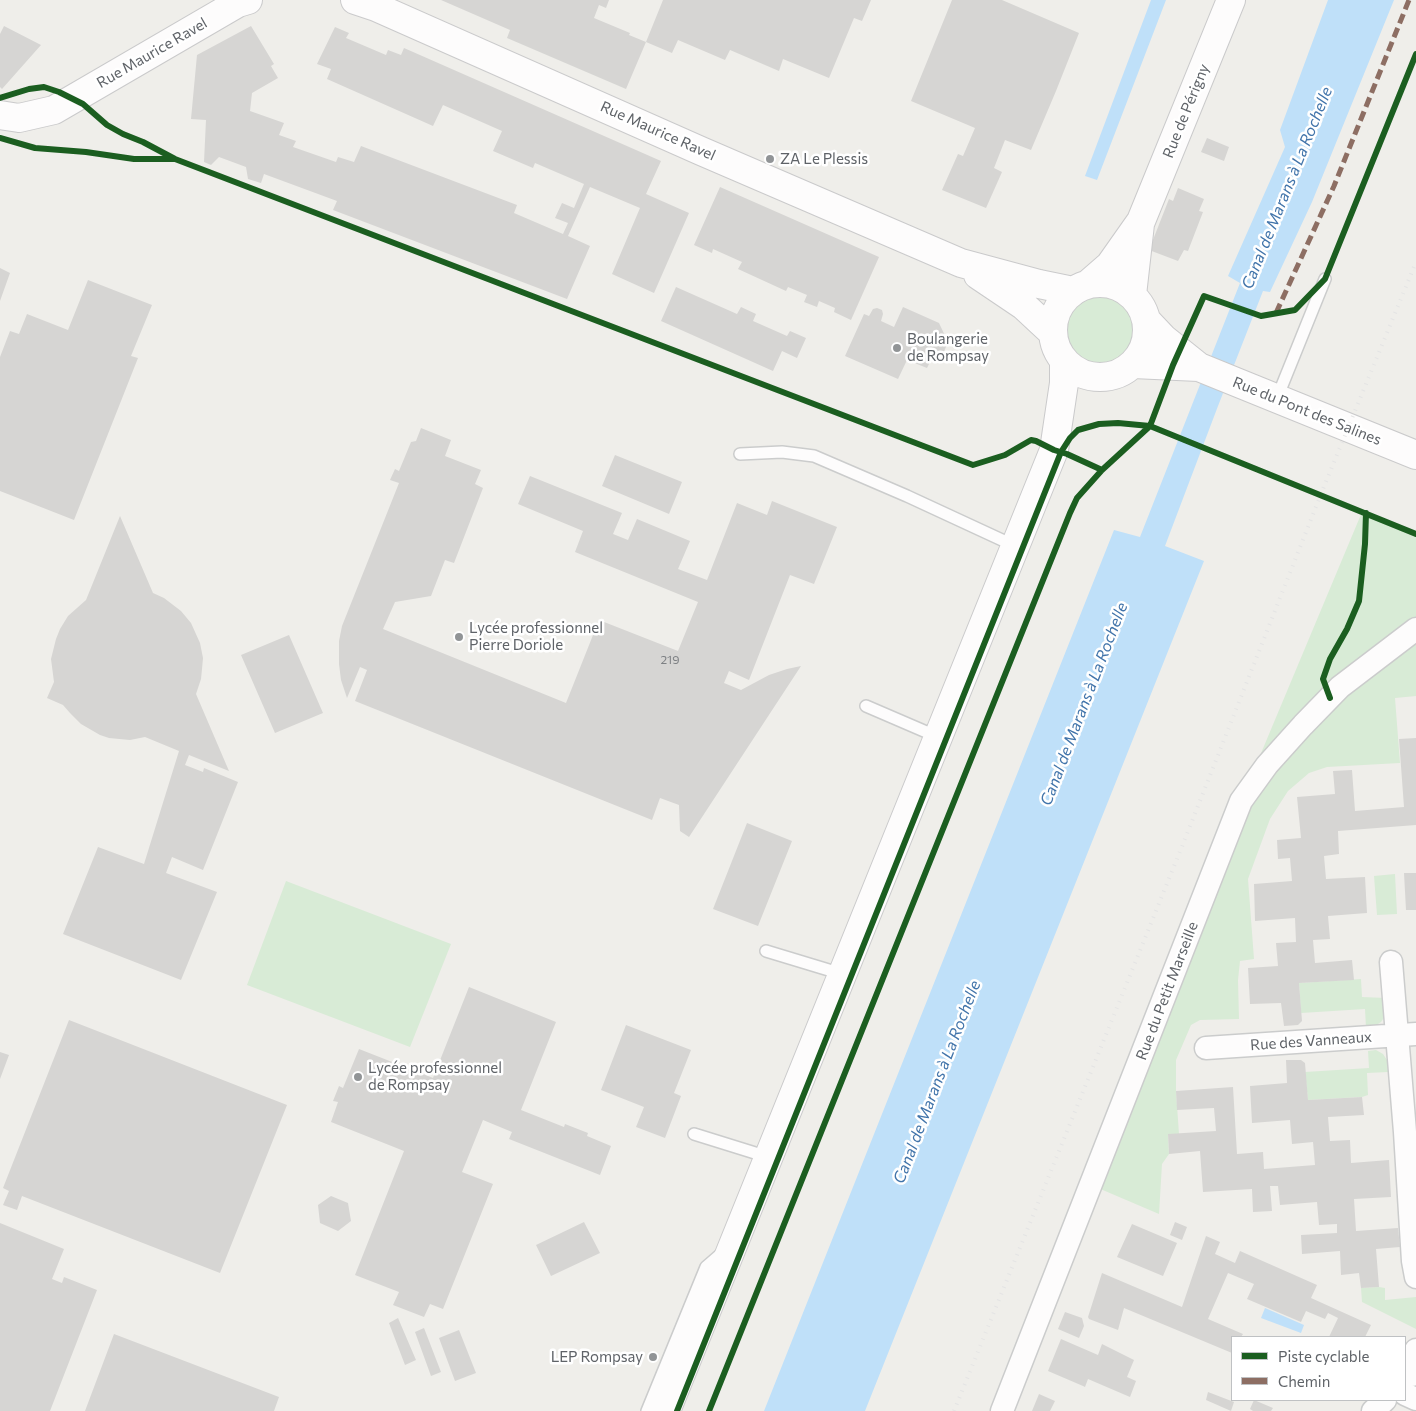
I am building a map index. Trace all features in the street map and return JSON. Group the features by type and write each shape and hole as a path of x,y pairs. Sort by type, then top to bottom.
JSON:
{"street":[{"name":"Rue Maurice Ravel","path":"0,115 19,118 54,110 238,3 248,0"},
{"name":"Rue Maurice Ravel","path":"355,0 376,7 701,151 961,263 1039,284 1080,288"},
{"name":"Rue de Périgny","path":"1080,288 1110,265 1141,221 1231,0"},
{"name":"Rue de Périgny","path":"1132,295 1141,221"},
{"name":"Rue Maurice Ravel","path":"961,263 1024,306 1054,333"},
{"path":"1103,283 1119,286 1132,295 1142,307 1147,322 1147,337 1142,352 1133,364 1120,373 1105,377 1090,376 1076,370 1064,360 1056,347 1054,333 1055,316 1062,302 1080,288 1103,283"},
{"name":"Rue du Pont des Salines","path":"1147,322 1164,339 1199,367 1416,455"},
{"path":"666,1411 1054,450 1064,382 1064,360"},
{"name":"Rue du Pont des Salines","path":"1133,364 1199,367"},
{"name":"Rue du Petit Marseille","path":"1002,1411 1241,801 1267,765 1340,687 1416,629"},
{"path":"1390,962 1406,1034 1413,1261 1416,1277"},
{"name":"Rue des Vanneaux","path":"1206,1048 1406,1034"},
{"path":"1416,1350 1409,1381 1416,1399"},
{"path":"1374,1411 1384,1401"}],"lane":[{"path":"1277,398 1325,279"},
{"path":"740,454 782,452 814,456 1015,546"},
{"path":"866,706 938,737"},
{"path":"766,951 842,974"},
{"path":"694,1134 768,1157"},
{"path":"647,1411 706,1267 732,1245"}],"green space":[{"path":"1099,292 1113,295 1125,303 1133,315 1136,329 1133,343 1125,355 1113,363 1099,366 1085,363 1073,355 1065,343 1062,329 1065,315 1073,303 1085,295"},
{"path":"1362,512 1416,534 1416,696 1395,698 1400,763 1327,767 1309,773 1288,791 1270,819 1248,879 1254,959 1240,961 1238,980 1239,1019 1200,1020 1191,1025 1176,1060 1179,1134 1168,1135 1169,1154 1162,1164 1159,1214 1091,1185 1241,801"},
{"path":"1395,874 1397,914 1377,915 1374,876"},
{"path":"286,881 451,944 410,1047 247,985"},
{"path":"1361,979 1362,997 1386,998 1386,1015 1375,1026 1366,1028 1365,1009 1301,1013 1299,983"},
{"path":"1376,1050 1383,1054 1387,1060 1388,1072 1367,1073 1368,1095 1308,1100 1305,1072 1369,1068 1368,1051"},
{"path":"1361,1288 1385,1288 1385,1300 1416,1297 1416,1329 1362,1302"}],"water":[{"path":"1151,0 1166,0 1097,180 1085,176"},
{"name":"Canal de Marans à La Rochelle","path":"1328,0 1394,0 1312,202 1270,292 1263,291 1165,546 1204,561 865,1411 764,1411 1114,530 1140,537 1240,283 1228,276 1285,147 1280,130"},
{"path":"1265,1308 1304,1325 1301,1333 1261,1318"}],"building":[{"path":"441,0 609,0 606,8 599,5 594,18 646,42 626,89 507,38 510,30"},
{"path":"663,0 871,0 862,21 854,18 829,78 783,59 779,71 730,50 725,60 678,40 672,53 646,42"},
{"path":"952,0 1002,0 1079,33 1031,150 1005,140 994,168 1002,172 986,208 942,190 958,154 963,156 975,128 911,101"},
{"path":"4,26 41,45 2,89 0,87 0,34"},
{"path":"251,26 274,64 271,66 278,78 252,93 250,111 284,123 279,135 296,141 293,147 336,162 338,157 354,162 361,146 517,205 514,213 563,234 568,223 555,218 562,203 574,208 584,184 535,163 533,168 493,151 502,131 443,105 433,126 327,79 331,69 317,64 335,27 349,33 346,38 386,55 388,50 401,55 404,48 661,161 646,194 689,213 654,293 612,274 640,208 590,187 568,236 590,246 567,299 333,210 337,201 264,174 261,183 248,179 246,167 219,157 211,165 204,162 206,120 191,119 197,55"},
{"path":"1207,138 1229,147 1224,161 1201,152"},
{"path":"720,187 879,257 851,320 834,312 835,308 819,301 817,307 804,302 807,295 788,287 786,291 738,269 742,262 713,249 712,253 694,245"},
{"path":"1178,188 1204,199 1199,211 1203,212 1188,251 1184,250 1178,261 1149,250 1169,199 1173,201"},
{"path":"0,268 10,273 0,301"},
{"path":"88,280 152,305 131,356 138,358 74,520 0,491 0,357 10,331 19,334 27,314 68,330"},
{"path":"676,287 737,314 741,307 756,314 753,321 787,336 790,331 806,338 797,358 782,351 773,371 661,321"},
{"name":"Boulangerie de Rompsay","path":"903,307 939,323 948,342 943,354 932,358 927,368 907,360 898,379 845,356 864,314 869,316 873,309 877,308 882,310 881,321 894,327"},
{"path":"421,428 451,440 445,456 481,470 475,484 483,488 454,563 445,560 431,596 395,602 383,629 566,703 599,620 678,651 698,602 575,552 583,531 518,504 530,476 622,513 613,534 628,540 637,519 690,541 678,569 707,580 737,503 767,515 772,501 837,527 814,584 790,575 749,680 729,671 724,683 741,690 769,675 801,666 689,837 680,831 679,805 660,798 652,820 355,701 367,670 360,667 347,698 341,680 339,664 339,641 342,626 399,483 390,480 395,469 399,471 411,442 416,441"},
{"path":"615,455 682,482 669,514 602,486"},
{"path":"120,516 153,593 164,598 181,611 191,623 200,643 203,658 201,679 196,694 229,771 189,755 185,765 203,772 204,768 238,782 203,870 172,857 166,873 217,892 181,980 63,934 98,847 144,864 179,751 145,737 130,740 100,735 81,724 63,705 47,698 54,682 51,659 60,629 68,616 86,600"},
{"path":"289,635 323,713 275,733 241,655"},
{"path":"1416,738 1416,825 1338,831 1339,854 1324,856 1326,879 1365,877 1367,913 1328,916 1330,939 1313,940 1315,963 1352,960 1354,980 1299,983 1302,1021 1298,1025 1284,1026 1281,1003 1250,1004 1248,968 1278,966 1276,943 1296,942 1295,918 1255,921 1254,884 1292,881 1290,858 1278,859 1277,840 1301,838 1297,797 1335,794 1333,771 1352,770 1355,811 1404,807 1399,739"},
{"path":"747,823 792,841 758,926 713,909"},
{"path":"1404,873 1416,873 1416,910 1406,910"},
{"path":"469,987 556,1022 521,1110 564,1127 565,1124 588,1133 587,1136 611,1146 600,1175 509,1139 512,1132 483,1120 462,1172 493,1184 443,1309 430,1304 424,1317 393,1305 399,1292 355,1275 404,1151 331,1122 338,1102 333,1101 339,1086 343,1088 359,1049 433,1078"},
{"path":"69,1020 287,1105 220,1273 22,1196 17,1210 3,1205 9,1191 3,1188"},
{"path":"626,1025 691,1050 674,1093 681,1096 665,1138 636,1127 644,1107 601,1090"},
{"path":"0,1052 9,1055 0,1079"},
{"path":"1286,1060 1301,1060 1305,1063 1308,1100 1362,1097 1364,1115 1328,1117 1330,1141 1350,1140 1351,1163 1389,1160 1391,1197 1354,1199 1356,1231 1398,1228 1400,1247 1376,1249 1379,1287 1361,1288 1359,1273 1341,1275 1340,1251 1302,1254 1301,1235 1337,1233 1337,1224 1319,1225 1317,1202 1280,1205 1278,1186 1270,1186 1272,1211 1253,1212 1252,1189 1203,1192 1200,1151 1169,1154 1168,1134 1216,1131 1214,1108 1177,1110 1176,1091 1233,1087 1237,1154 1263,1152 1264,1169 1315,1165 1313,1142 1292,1144 1290,1120 1252,1123 1250,1086 1287,1083"},
{"path":"331,1196 348,1203 351,1221 338,1231 320,1223 318,1205"},
{"path":"584,1222 600,1253 551,1276 536,1245"},
{"path":"1175,1222 1187,1227 1182,1240 1170,1235"},
{"path":"0,1223 64,1249 52,1279 62,1283 64,1277 97,1290 50,1411 0,1411"},
{"path":"1132,1224 1177,1243 1163,1276 1117,1257"},
{"path":"1206,1236 1220,1242 1215,1254 1235,1263 1240,1251 1317,1285 1311,1298 1371,1325 1366,1336 1329,1336 1338,1318 1328,1313 1325,1319 1306,1311 1301,1322 1247,1299 1254,1284 1228,1273 1208,1319 1243,1334 1242,1336 1231,1336 1231,1353 1124,1308 1118,1330 1088,1317 1102,1273 1182,1307"},
{"path":"1065,1312 1082,1318 1084,1326 1079,1338 1058,1329"},
{"path":"398,1318 416,1360 405,1365 389,1323"},
{"path":"424,1328 441,1372 431,1376 415,1332"},
{"path":"459,1330 476,1373 455,1381 439,1338"},
{"path":"114,1334 279,1397 274,1411 85,1411"},
{"path":"1061,1339 1098,1355 1102,1344 1134,1360 1127,1377 1136,1381 1130,1397 1088,1379 1085,1387 1048,1371"},
{"path":"1208,1392 1234,1402 1231,1411 1206,1400"},
{"path":"1039,1394 1055,1401 1050,1411 1032,1411"},
{"path":"1254,1401 1273,1408 1271,1411 1253,1411 1250,1409"}],"railway":[{"path":"954,1411 1181,849 1323,489 1416,262"}],"marked path":[{"path":"1276,313 1334,186 1409,0"}],"cycle path":[{"path":"709,1411 1077,498 1102,470 1150,426 1173,365 1204,296 1261,316 1295,310 1325,279 1416,54"},
{"path":"0,98 29,89 44,87 59,92 83,104 107,125 175,159 973,465 1005,455 1031,440 1102,470"},
{"path":"0,138 35,148 86,152 134,159 173,159"},
{"path":"677,1411 1061,452 1070,438 1078,430 1099,424 1118,423 1150,426 1416,534"},
{"path":"1330,698 1323,679 1330,659 1347,629 1359,601 1366,513"}],"place":[{"name":"ZA Le Plessis","path":"770,159"},
{"name":"Boulangerie de Rompsay","path":"897,348"},
{"name":"Lycée professionnel Pierre Doriole","path":"459,637"},
{"name":"Lycée professionnel de Rompsay","path":"358,1077"},
{"name":"LEP Rompsay","path":"653,1357"}]}
